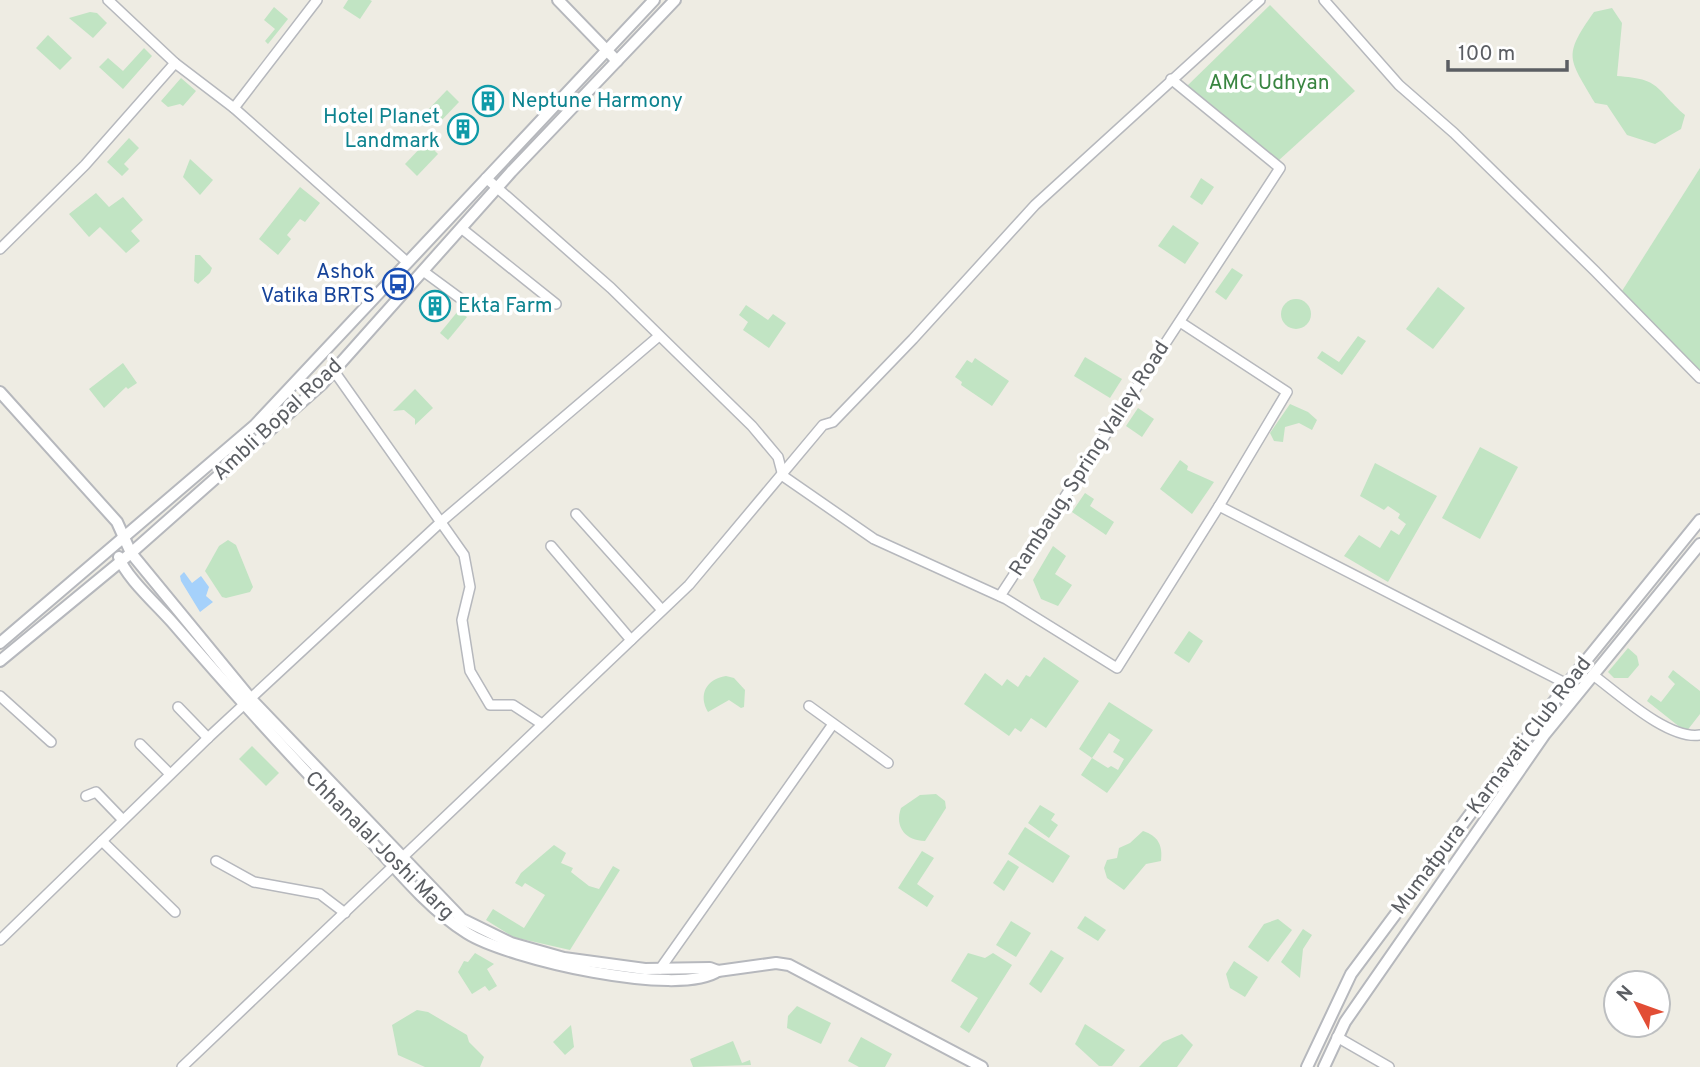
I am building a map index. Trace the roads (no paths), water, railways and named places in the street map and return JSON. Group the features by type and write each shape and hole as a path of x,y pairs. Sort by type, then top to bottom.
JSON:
{"street":[{"path":"108,0 175,62 234,108 407,262"},
{"path":"234,108 317,0"},
{"path":"558,0 617,61"},
{"name":"Ambli Bopal Road","path":"0,643 255,425 654,0"},
{"name":"Ambli Bopal Road","path":"0,661 131,553 334,371 498,187 675,0"},
{"path":"182,1067 689,585 823,425 833,422 904,349 1035,205 1125,126 1171,79 1260,0"},
{"path":"1324,0 1399,85 1454,133 1700,378"},
{"path":"0,249 85,165 175,62"},
{"name":"Rambaug, Spring Valley Road","path":"1000,596 1280,168 1171,79"},
{"path":"486,178 585,264 768,443 778,457 783,476 874,539 1000,596 1116,668 1219,506 1566,684"},
{"path":"461,228 556,304"},
{"path":"423,271 461,299"},
{"name":"Rambaug, Spring Valley Road","path":"1180,322 1287,392 1219,506"},
{"path":"0,940 208,738 442,521 659,336"},
{"path":"334,371 464,555 470,587 462,621 470,671 490,705 513,705 541,724"},
{"path":"0,392 117,522 131,553"},
{"path":"576,514 662,610"},
{"name":"Mumatpura - Karnavati Club Road","path":"1307,1067 1351,974 1566,684 1700,520"},
{"path":"117,522 115,544 120,562"},
{"name":"Mumatpura - Karnavati Club Road","path":"1325,1067 1337,1037 1545,734 1700,544"},
{"path":"551,546 631,640"},
{"name":"Chhanalal Joshi Marg","path":"131,553 247,703"},
{"name":"Chhanalal Joshi Marg","path":"120,562 247,703 399,862 473,932 548,964 654,979 710,977 719,971 776,963 789,965 982,1067"},
{"path":"1593,675 1669,730 1687,737 1700,735"},
{"path":"0,695 51,742"},
{"path":"178,706 208,738"},
{"path":"809,706 888,763"},
{"path":"660,969 833,724"},
{"path":"140,744 170,775"},
{"path":"86,796 96,792 123,820"},
{"path":"102,841 175,912"},
{"path":"216,862 254,882 320,894 345,913"},
{"name":"Chhanalal Joshi Marg","path":"473,932 564,958 614,966 710,968 719,971"},
{"path":"1337,1037 1389,1067"}],"water":[{"path":"184,572 192,583 201,576 209,587 206,596 213,602 200,612 181,581 180,576"}],"place":[{"name":"Neptune Harmony","path":"488,101"},
{"name":"Hotel Planet Landmark","path":"463,129"},
{"name":"Ashok Vatika BRTS","path":"398,284"},
{"name":"Ekta Farm","path":"435,306"}],"park label":[{"name":"AMC Udhyan","path":"1269,83"}]}
